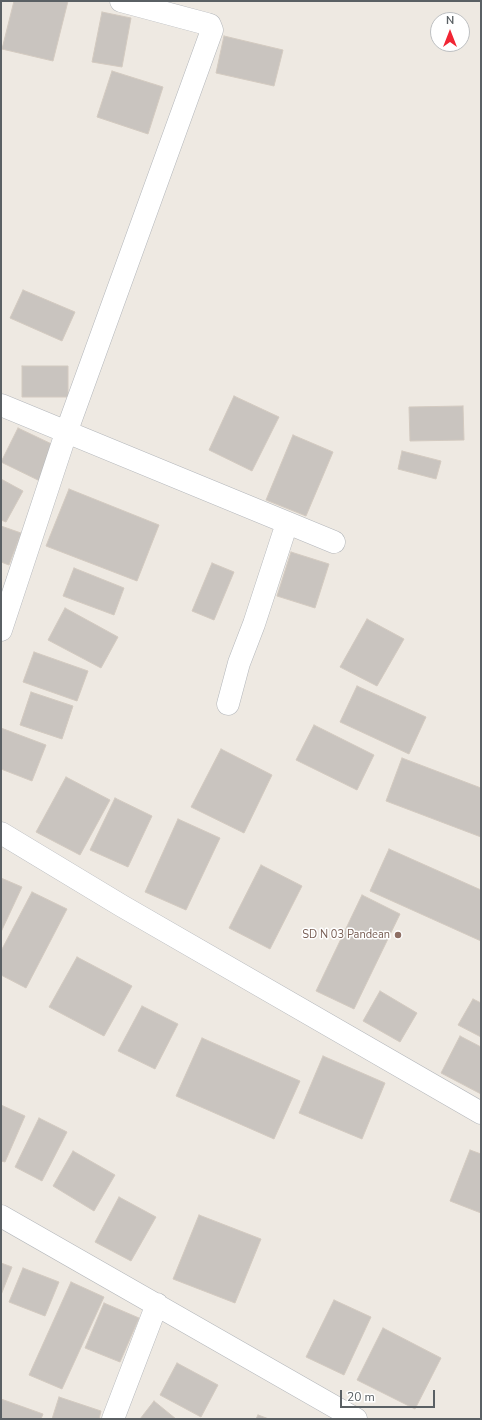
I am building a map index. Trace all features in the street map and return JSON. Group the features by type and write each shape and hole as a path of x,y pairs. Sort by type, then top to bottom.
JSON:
{"street":[{"path":"1,630 66,433 212,30 211,26 208,24 121,1"},
{"path":"1,405 334,542"},
{"path":"228,704 239,663 254,624 287,523"},
{"path":"1,833 122,906 481,1113"},
{"path":"1,1216 356,1419"},
{"path":"113,1419 157,1304"}],"building":[{"path":"14,1 68,1 53,61 2,49"},
{"path":"102,12 131,18 122,67 92,62"},
{"path":"224,36 283,50 274,86 216,73"},
{"path":"112,71 163,87 148,134 97,117"},
{"path":"23,290 75,312 62,341 10,318"},
{"path":"22,366 68,366 68,397 22,397"},
{"path":"234,396 279,417 252,471 209,450"},
{"path":"463,406 464,440 410,441 409,407"},
{"path":"18,428 58,447 42,482 1,462"},
{"path":"293,435 333,452 306,516 266,500"},
{"path":"402,451 441,461 436,479 398,469"},
{"path":"1,479 23,491 6,522 1,520"},
{"path":"69,489 159,525 137,581 46,546"},
{"path":"1,526 21,533 9,565 1,562"},
{"path":"291,552 329,564 315,608 277,596"},
{"path":"212,563 234,572 214,620 192,611"},
{"path":"74,568 124,588 114,615 63,596"},
{"path":"65,608 118,637 101,668 48,640"},
{"path":"367,619 404,639 377,686 340,667"},
{"path":"34,652 88,671 77,701 23,682"},
{"path":"357,686 426,717 409,754 340,722"},
{"path":"31,692 73,706 62,739 20,725"},
{"path":"314,725 374,755 357,790 296,760"},
{"path":"1,728 46,745 32,781 1,769"},
{"path":"221,749 272,775 244,833 191,807"},
{"path":"402,758 481,788 481,837 386,801"},
{"path":"66,777 110,800 80,855 36,832"},
{"path":"115,798 152,816 128,867 90,850"},
{"path":"178,819 220,838 186,910 145,892"},
{"path":"389,849 481,890 481,941 370,891"},
{"path":"261,865 302,886 270,949 229,928"},
{"path":"1,878 22,887 1,932"},
{"path":"32,892 67,909 26,988 1,975 1,951"},
{"path":"362,895 400,914 354,1009 316,991"},
{"path":"77,957 132,986 104,1036 49,1007"},
{"path":"380,991 417,1013 400,1042 363,1021"},
{"path":"473,999 481,1003 481,1037 458,1025"},
{"path":"142,1006 178,1024 155,1069 118,1051"},
{"path":"460,1036 481,1047 481,1094 441,1073"},
{"path":"202,1038 300,1081 274,1139 176,1096"},
{"path":"323,1056 385,1083 362,1139 299,1113"},
{"path":"1,1105 25,1116 5,1162 1,1161"},
{"path":"39,1118 67,1132 42,1181 15,1167"},
{"path":"470,1150 481,1154 481,1213 450,1201"},
{"path":"73,1151 115,1175 94,1211 53,1186"},
{"path":"119,1197 156,1217 131,1261 95,1242"},
{"path":"199,1215 261,1239 235,1303 173,1279"},
{"path":"1,1263 12,1267 1,1295"},
{"path":"23,1268 59,1282 45,1316 9,1302"},
{"path":"71,1282 104,1297 62,1389 29,1375"},
{"path":"334,1300 371,1317 344,1375 306,1357"},
{"path":"104,1303 139,1318 120,1362 85,1348"},
{"path":"383,1328 441,1358 415,1409 357,1380"},
{"path":"177,1363 218,1385 201,1417 160,1395"},
{"path":"59,1397 101,1411 99,1419 52,1419"},
{"path":"1,1399 43,1414 41,1419 1,1419"},
{"path":"154,1401 176,1419 140,1419"},
{"path":"258,1415 269,1419 256,1419"}],"place":[{"name":"SD N 03 Pandean","path":"398,935"}]}
